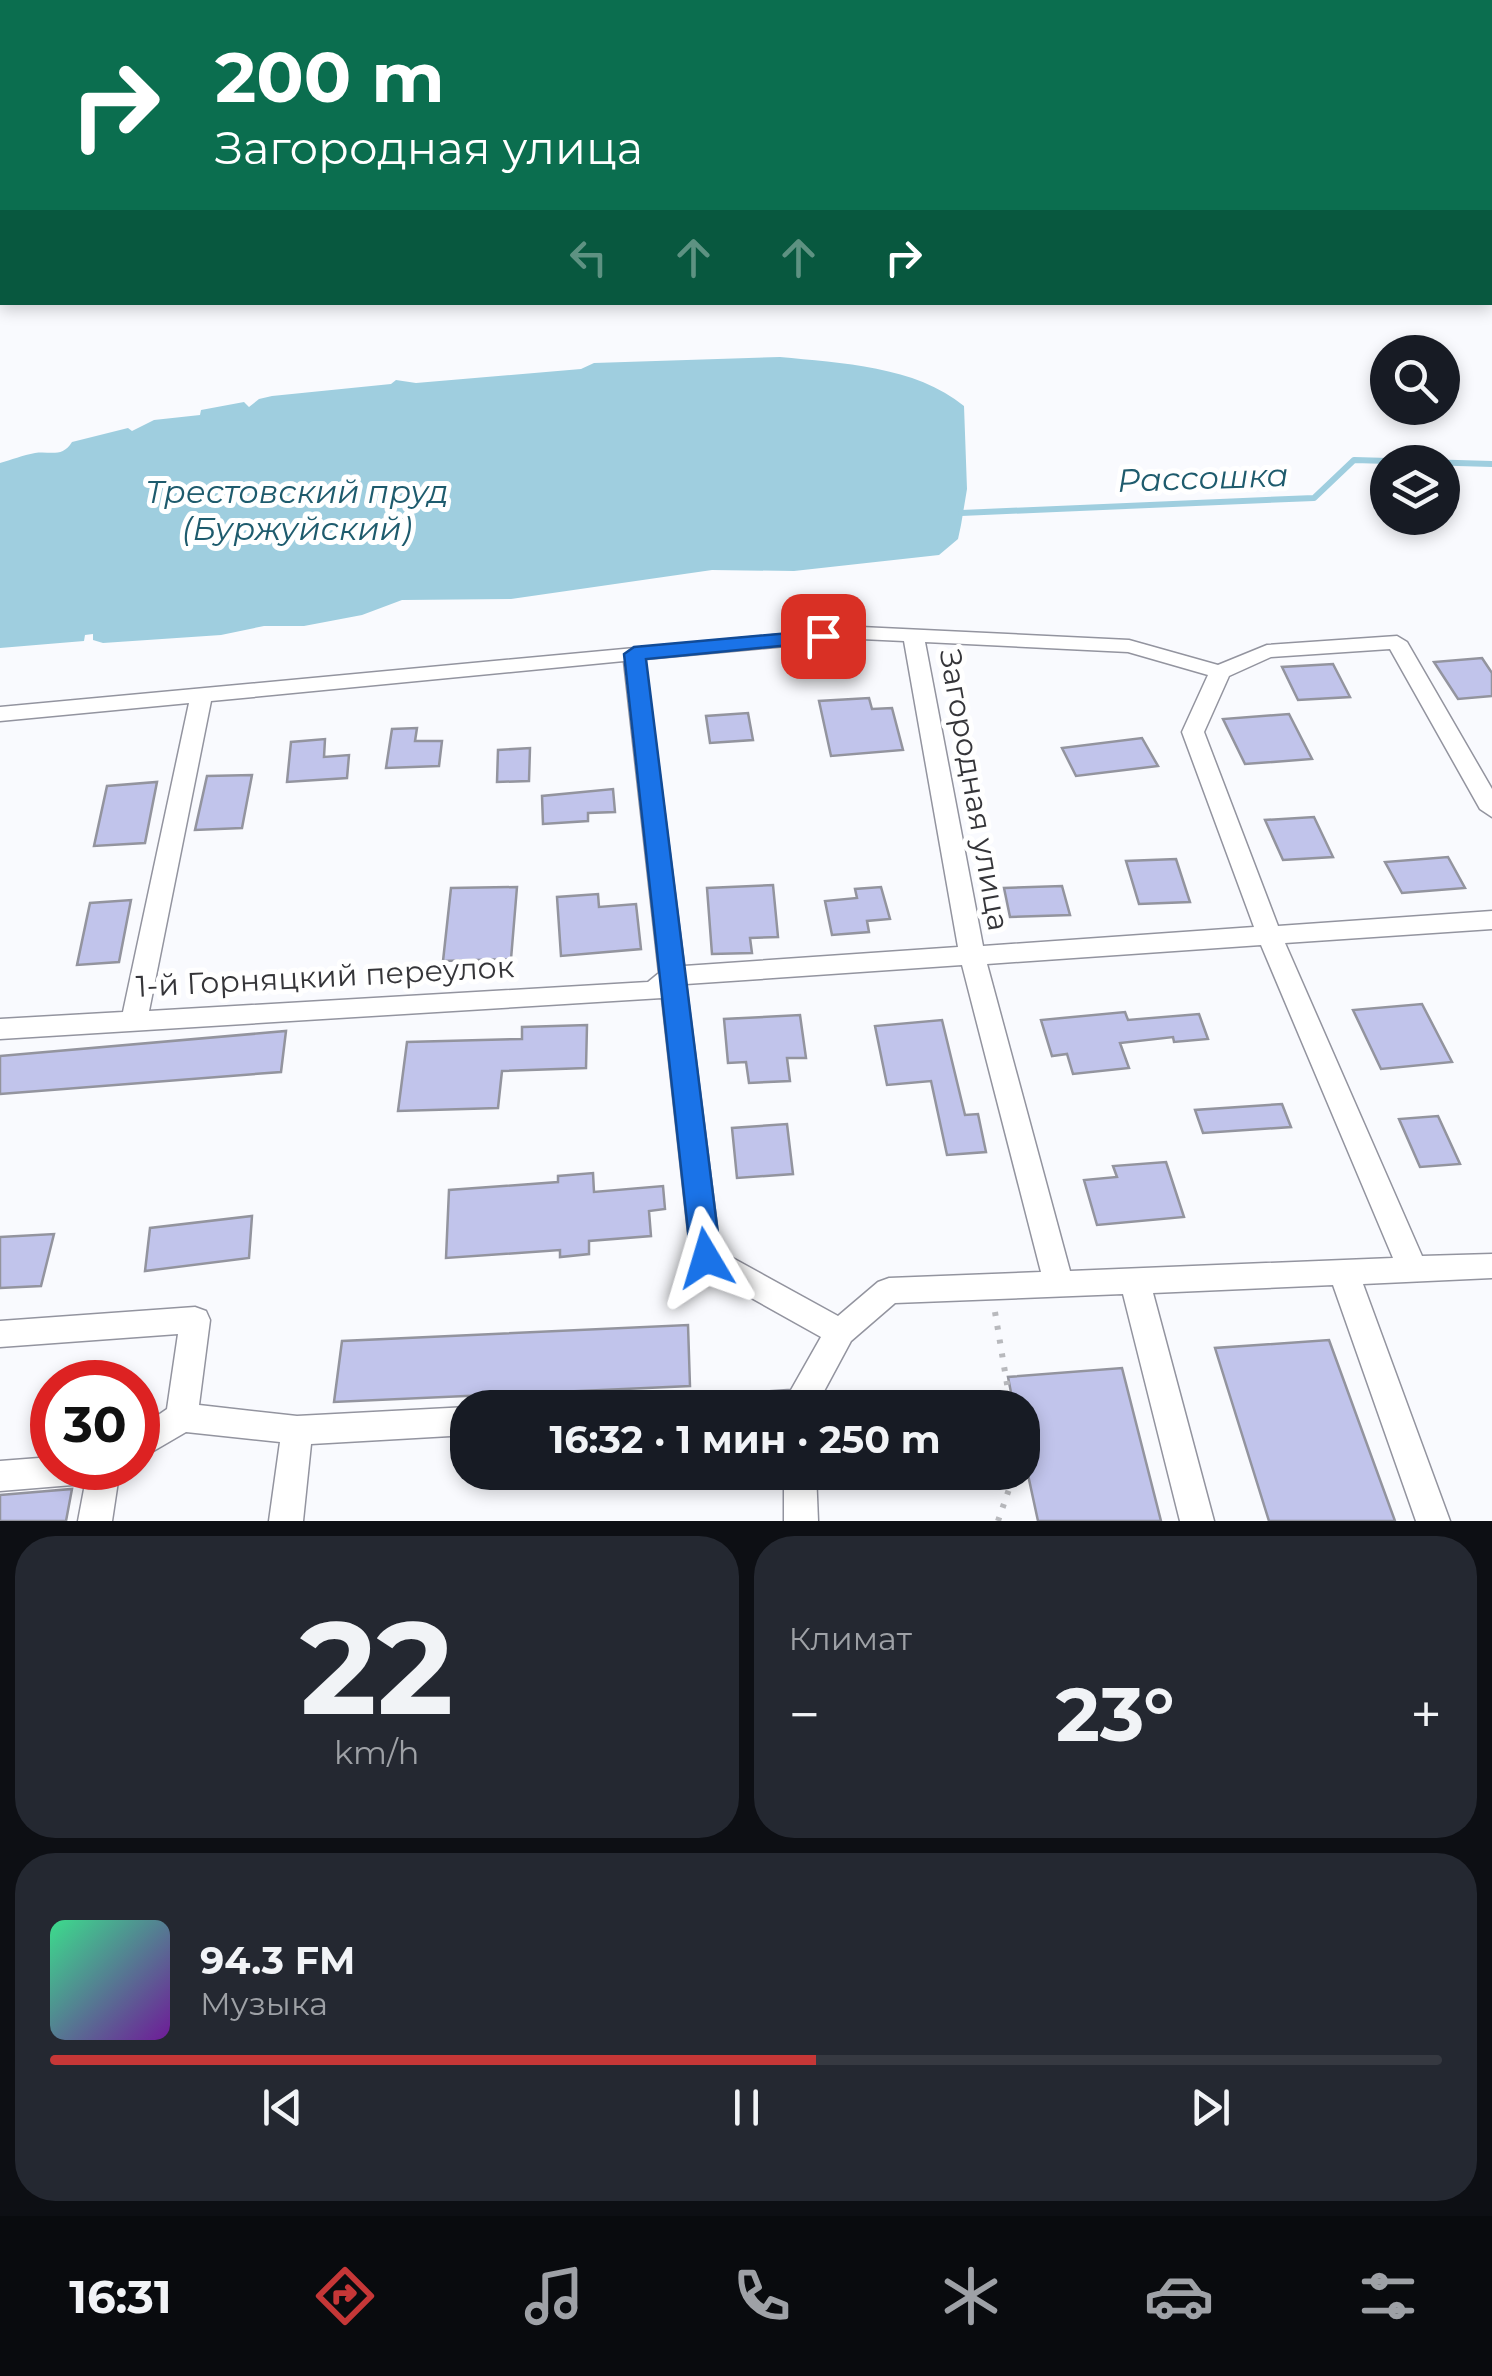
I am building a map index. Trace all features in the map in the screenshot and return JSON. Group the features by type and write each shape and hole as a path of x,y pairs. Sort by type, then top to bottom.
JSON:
{"street":[{"name":"Загородная улица","path":"634,654 861,633 1129,646 1220,672"},
{"name":"Загородная улица","path":"913,635 972,955 1059,1284"},
{"path":"1413,1270 1269,935 1193,732 1220,672 1268,651 1397,642 1492,809"},
{"path":"0,714 634,654 663,983 706,1258 840,1332"},
{"path":"134,1021 202,694"},
{"name":"Загородная улица","path":"663,983 972,955 1492,920"},
{"name":"1-й Горняцкий переулок","path":"0,1030 663,983"},
{"path":"807,1390 840,1332 889,1291 1492,1266"},
{"path":"1344,1272 1433,1521"},
{"path":"1134,1282 1197,1521"},
{"path":"0,1334 194,1320 182,1417"},
{"path":"160,1432 182,1417 297,1430 450,1422"},
{"path":"286,1521 297,1430"},
{"path":"0,1476 30,1474"},
{"path":"95,1521 100,1490"},
{"path":"800,1490 801,1521"}],"path":[{"path":"990,1287 1008,1390"},
{"path":"998,1521 1009,1490"}],"water":[{"name":"Трестовский пруд (Буржуйский)","path":"780,357 901,374 964,406 967,489 958,539 939,555 794,571 712,570 511,599 402,600 362,615 221,635 103,643 93,640 93,634 85,635 84,641 0,648 0,463 35,453 60,452 72,442 128,428 132,431 154,420 200,415 201,410 244,402 249,407 272,396 391,384 396,380 416,383 581,369 594,363"}],"building":[{"path":"1482,658 1492,673 1492,696 1458,699 1434,662"},
{"path":"1333,664 1350,697 1298,700 1282,667"},
{"path":"869,698 872,709 892,708 903,750 831,756 819,701"},
{"path":"748,713 753,740 710,743 706,716"},
{"path":"1289,714 1312,759 1245,764 1223,719"},
{"path":"417,728 415,741 442,741 439,766 386,768 392,729"},
{"path":"1142,738 1158,766 1076,776 1062,748"},
{"path":"325,739 324,757 349,755 347,778 287,782 291,742"},
{"path":"530,748 529,781 497,782 498,750"},
{"path":"252,775 242,828 195,830 207,776"},
{"path":"157,782 145,843 94,846 107,786"},
{"path":"613,789 615,812 588,813 588,821 543,824 542,796"},
{"path":"1314,817 1333,857 1283,860 1265,820"},
{"path":"1448,857 1465,888 1402,893 1385,862"},
{"path":"1176,859 1190,902 1139,904 1126,861"},
{"path":"773,885 778,937 750,938 752,953 712,954 707,888"},
{"path":"1062,886 1070,915 1010,917 1004,888"},
{"path":"517,887 511,959 443,961 451,888"},
{"path":"881,887 890,919 867,921 869,932 832,935 825,901 857,898 855,889"},
{"path":"598,894 599,907 636,904 641,949 561,956 557,897"},
{"path":"131,900 119,962 77,965 90,903"},
{"path":"1422,1004 1452,1062 1381,1069 1353,1010"},
{"path":"1125,1012 1128,1020 1199,1014 1208,1039 1174,1042 1173,1037 1120,1043 1129,1068 1073,1074 1067,1054 1052,1056 1041,1020"},
{"path":"800,1015 806,1058 787,1058 790,1081 749,1083 746,1062 728,1063 724,1019"},
{"path":"942,1020 965,1115 978,1114 986,1152 947,1155 931,1081 887,1085 875,1026"},
{"path":"587,1025 586,1068 502,1071 498,1108 398,1111 407,1042 522,1039 522,1027"},
{"path":"286,1031 281,1072 0,1094 0,1056"},
{"path":"1282,1104 1291,1127 1203,1133 1195,1110"},
{"path":"1438,1116 1460,1164 1420,1167 1399,1119"},
{"path":"787,1124 793,1174 737,1178 732,1128"},
{"path":"1166,1162 1184,1217 1097,1225 1084,1180 1117,1177 1113,1166"},
{"path":"593,1173 594,1192 663,1186 665,1209 649,1211 651,1236 589,1241 589,1254 560,1257 560,1250 446,1258 449,1190 558,1182 558,1176"},
{"path":"252,1216 249,1258 145,1271 150,1228"},
{"path":"54,1234 41,1286 0,1288 0,1237"},
{"path":"688,1325 690,1386 450,1390 450,1397 334,1402 342,1341"},
{"path":"1329,1340 1395,1521 1269,1521 1215,1348"},
{"path":"1122,1368 1161,1521 1038,1521 1031,1490 1040,1490 1040,1390 1011,1390 1008,1377"},
{"path":"72,1490 66,1521 0,1521 0,1495"}],"waterway":[{"name":"Рассошка","path":"961,513 1314,498 1354,460 1492,464"}],"route":[{"path":"706,1258 634,654 823,636"}]}
